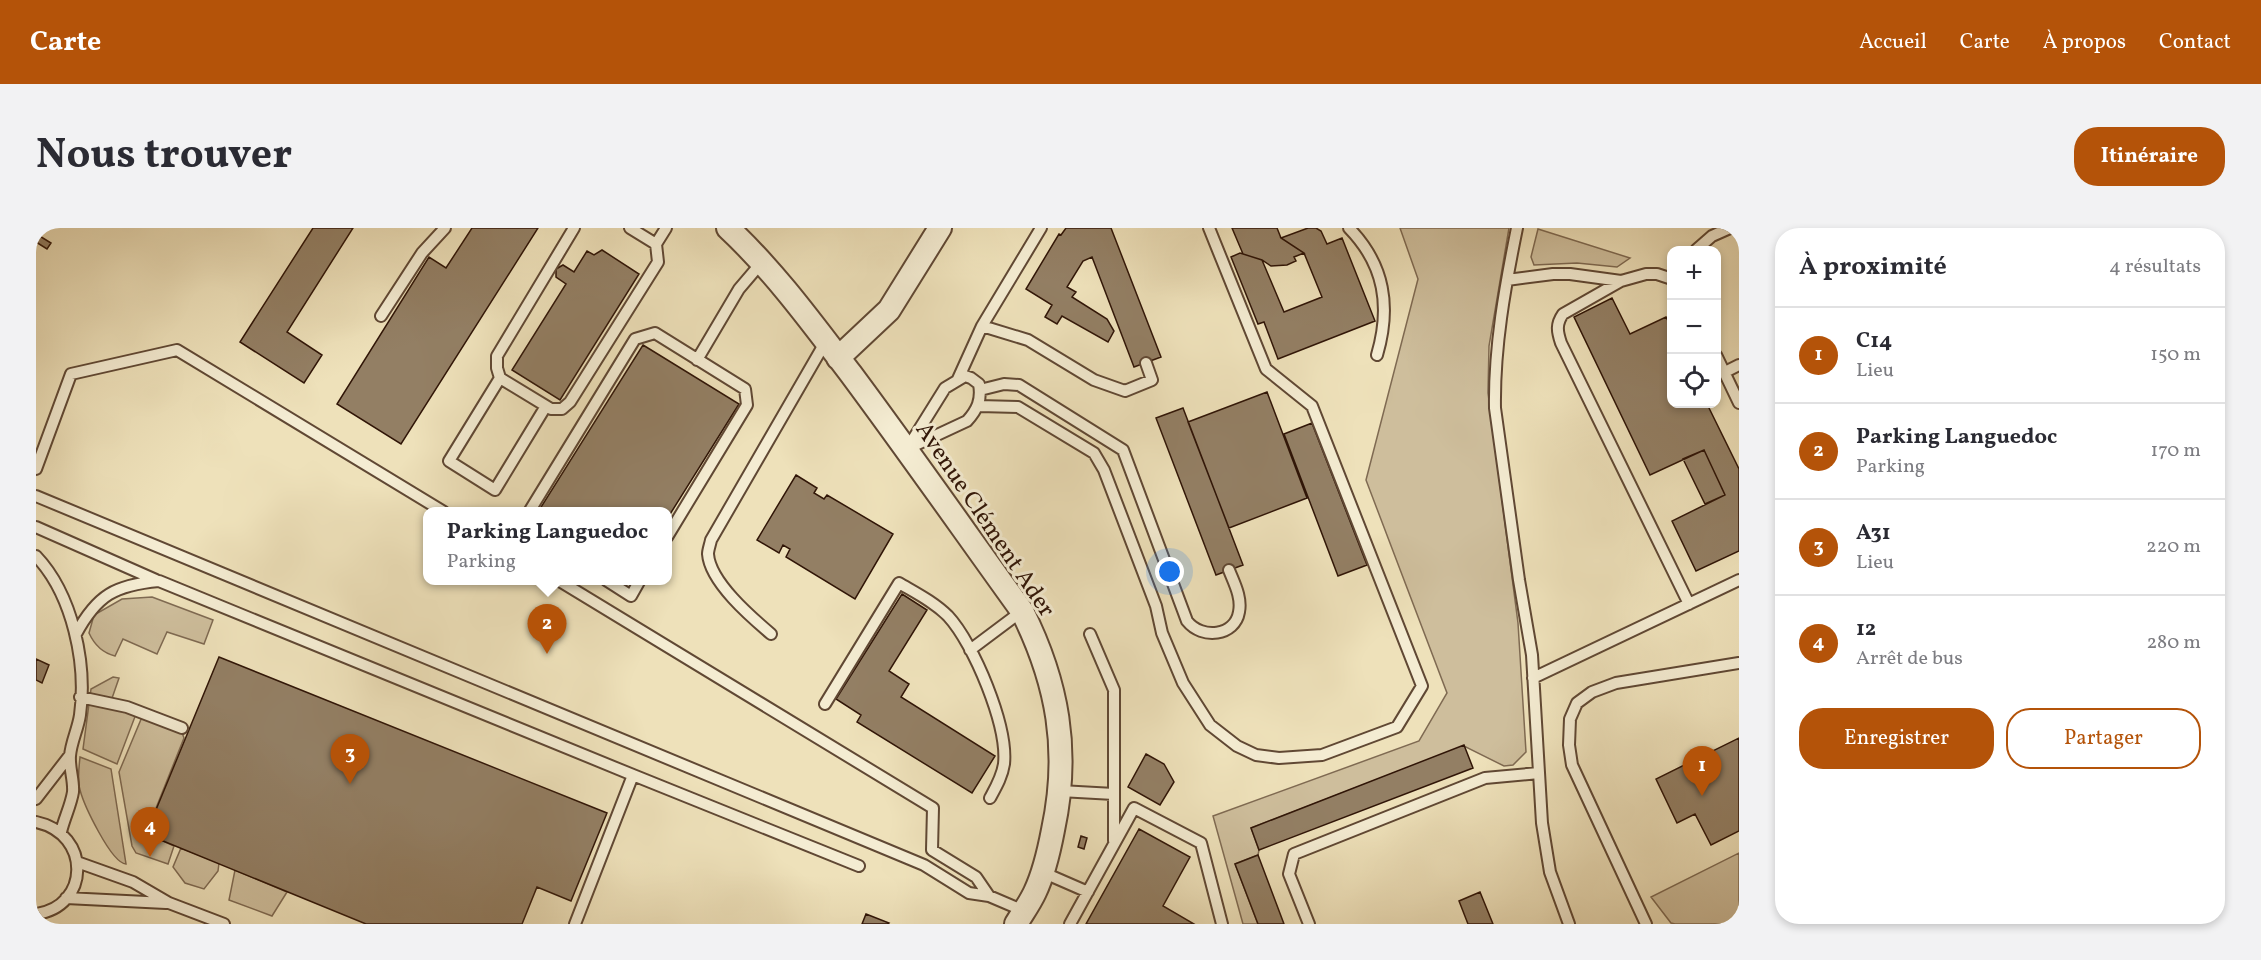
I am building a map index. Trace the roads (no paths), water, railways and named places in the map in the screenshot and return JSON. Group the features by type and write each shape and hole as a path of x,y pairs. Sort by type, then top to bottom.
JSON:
{"street":[{"name":"Avenue Clément Ader","path":"728,228 762,262 833,349 907,449 1022,611 1040,651 1054,697 1060,733 1060,791 1049,853 1035,893 1020,918"},
{"path":"833,349 874,325 894,303 940,228"}],"lane":[{"path":"381,316 422,253 445,228"},
{"path":"574,228 497,356 500,378 551,410 562,409 570,402 658,262 656,244 666,228"},
{"path":"630,228 656,244"},
{"path":"957,379 982,326 1041,228"},
{"path":"979,405 1018,407 1094,453 1108,480 1156,606 1162,633 1183,683 1210,725 1237,746 1256,755 1279,758 1322,755 1397,728 1422,686 1312,406 1266,369 1209,228"},
{"path":"1349,228 1364,243 1377,268 1385,301 1384,330 1377,355"},
{"path":"1517,228 1507,280 1495,382 1495,408 1532,655 1542,823 1550,872 1569,924"},
{"path":"1701,246 1712,236 1730,228"},
{"path":"697,360 739,289 762,262"},
{"path":"1507,280 1534,275 1570,274 1621,281"},
{"path":"1667,278 1646,274 1621,281 1563,314 1558,321 1557,331 1689,604"},
{"path":"982,326 1028,340 1094,380 1125,391 1152,380 1146,363"},
{"path":"532,507 635,339 654,333 745,389 747,405 672,529"},
{"path":"771,633 740,606 728,592 711,565 708,553 711,540 833,349"},
{"path":"36,469 71,374 177,350 436,507"},
{"path":"1721,364 1739,403"},
{"path":"1725,372 1739,365"},
{"path":"965,376 979,384 979,405 967,422 907,449 945,388 965,376"},
{"path":"500,378 449,461 495,490 546,406"},
{"path":"980,390 1004,384 1019,385 1123,450 1187,621 1194,630 1210,634 1227,628 1237,620 1239,597 1229,570"},
{"path":"36,496 924,866 969,893 989,897 1020,918"},
{"path":"36,527 159,581 633,776 859,866"},
{"path":"36,556 45,566 64,603 76,634 82,671 80,716 70,755 73,791 60,832"},
{"path":"1533,678 1739,580"},
{"path":"76,634 87,613 105,596 131,584 159,581"},
{"path":"825,704 899,583 929,601 948,617 970,650 996,712 1002,742 1004,764 990,798"},
{"path":"566,585 933,808 932,850 924,866"},
{"path":"614,585 631,596 637,585"},
{"path":"970,650 1022,611"},
{"path":"1090,634 1114,690 1114,844"},
{"path":"1646,924 1572,765 1568,735 1572,712 1584,697 1616,682 1739,663"},
{"path":"80,697 127,707 183,728"},
{"path":"36,799 70,755"},
{"path":"1309,924 1289,874 1294,854 1485,778 1539,773"},
{"path":"575,924 633,776"},
{"path":"1060,791 1114,794"},
{"path":"1070,924 1134,808 1201,843 1222,924"},
{"path":"36,822 48,824 60,832 74,850 77,862 74,887 66,898 54,908 36,914"},
{"path":"932,850 976,877 989,897"},
{"path":"77,862 133,882 169,903 224,924"},
{"path":"1042,872 1088,892"},
{"path":"66,898 169,903"}],"place":[{"name":"Parking Languedoc","path":"547,654"},
{"name":"A31","path":"350,784"},
{"name":"C14","path":"1702,796"},
{"name":"12","path":"150,857"}]}
